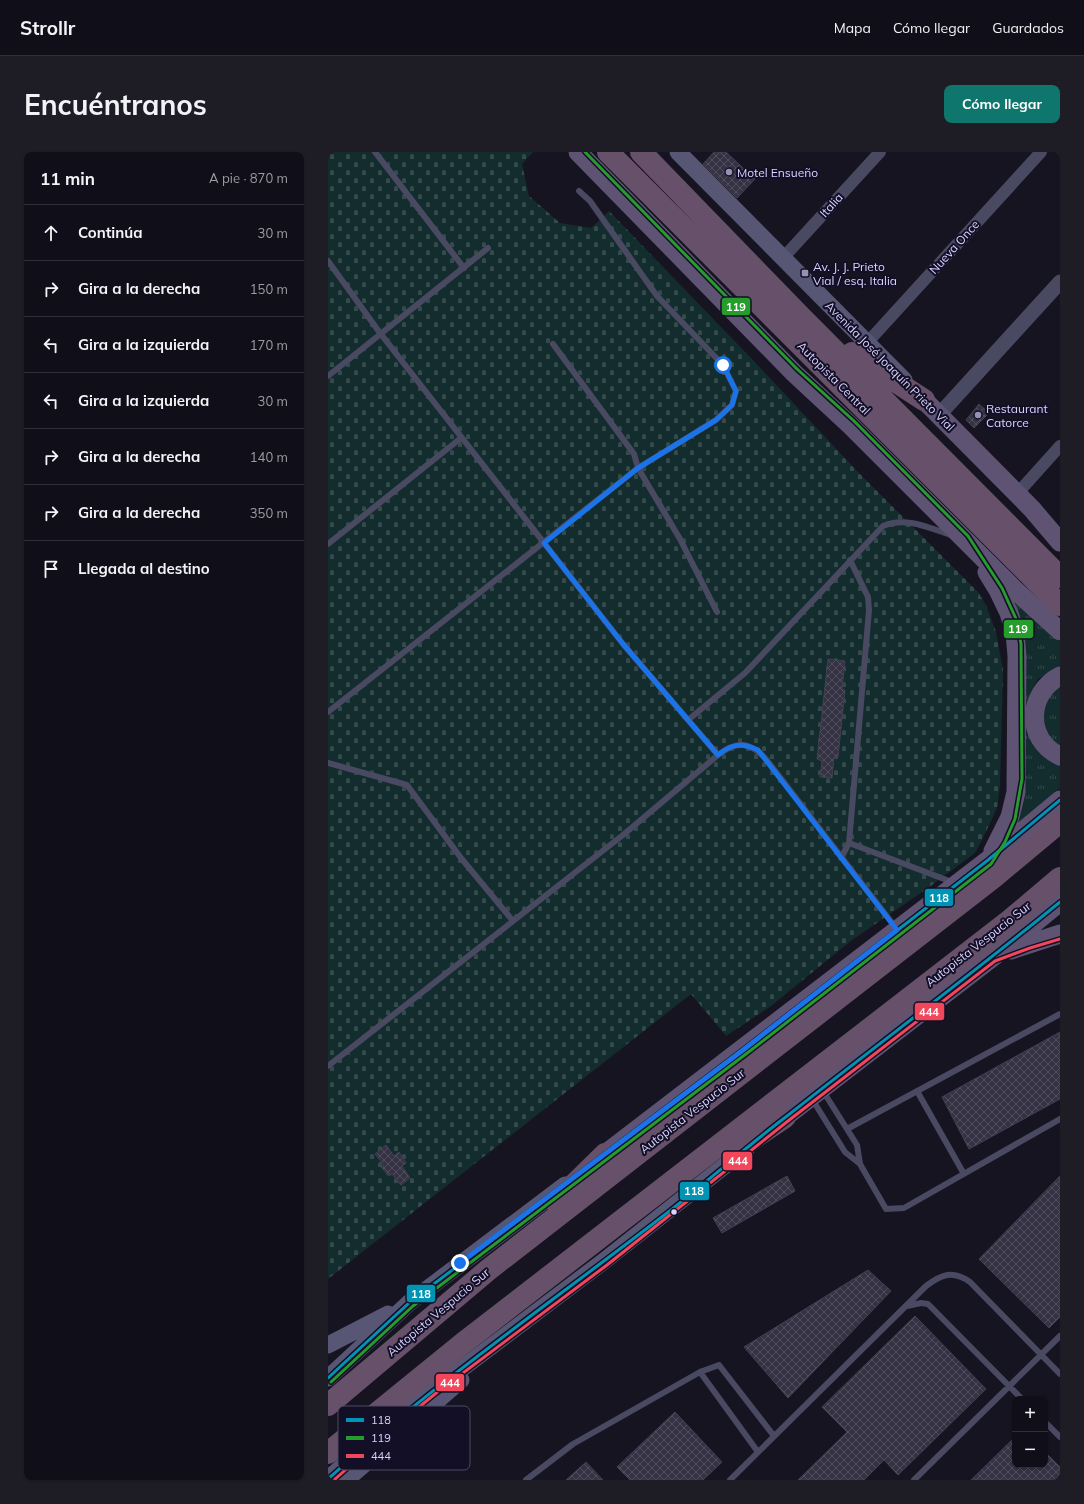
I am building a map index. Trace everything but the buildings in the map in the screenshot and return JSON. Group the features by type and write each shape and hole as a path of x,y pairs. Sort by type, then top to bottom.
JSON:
{"highway":[{"name":"Autopista Central","path":"608,152 1060,605"},
{"name":"Autopista Central","path":"641,152 801,317 1060,577"},
{"path":"801,317 932,407"},
{"name":"Autopista Vespucio Sur","path":"328,1404 488,1270 994,877 1060,822"},
{"name":"Autopista Vespucio Sur","path":"386,1406 462,1344 1009,921 1060,878"},
{"path":"607,1232 674,1191 785,1117"},
{"path":"488,1270 605,1154"},
{"name":"Autopista Vespucio Sur","path":"328,1453 338,1445"}],"main road":[{"path":"578,152 784,362 850,425 964,540 1060,631"},
{"name":"Avenida José Joaquín Prieto Vial","path":"678,152 932,407 1057,536"},
{"path":"964,540 998,590 1012,622 1016,644 1016,792 1006,829 988,860"},
{"path":"1060,676 1050,682 1040,693 1034,717 1035,729 1040,740 1050,750 1060,756"},
{"path":"328,1378 410,1302 988,860 1060,800"},
{"path":"412,1406 668,1212 785,1117 993,957 1060,902"},
{"path":"993,957 1028,943 1060,934"},
{"path":"328,1345 410,1302"},
{"path":"432,1406 496,1343"},
{"path":"328,1479 338,1470"},
{"path":"346,1480 358,1470"}],"street":[{"name":"Italia","path":"783,258 880,152"},
{"name":"Nueva Once","path":"867,343 1041,152"},
{"path":"932,407 1060,282"},
{"path":"1017,494 1060,446"}],"lane":[{"path":"375,152 464,268"},
{"path":"328,712 638,468 716,420 732,405 736,391 723,365 657,296 590,201 579,191"},
{"path":"328,376 488,248"},
{"path":"328,261 380,333 623,644 718,755"},
{"path":"553,344 634,454 638,468 680,539 717,612"},
{"path":"328,544 461,438"},
{"path":"688,720 745,674 880,529 895,522 918,524 964,540"},
{"path":"841,858 849,843 869,610 868,597 850,560"},
{"path":"328,1066 623,835 728,747 748,745 758,750 897,930"},
{"path":"328,764 408,785 461,858 513,921"},
{"path":"849,843 956,884"},
{"path":"847,1129 1060,1014"},
{"path":"917,1091 964,1174"},
{"path":"816,1093 847,1129 857,1145 860,1164 886,1209 904,1208 1060,1119"},
{"path":"816,1093 845,1152 860,1164"},
{"path":"730,1480 905,1306 939,1276 952,1274 963,1277 970,1282 1060,1374"},
{"path":"905,1306 921,1303 928,1304 1019,1396"},
{"path":"914,1480 1060,1336"},
{"path":"526,1480 573,1444 700,1372 719,1366 774,1436"},
{"path":"700,1372 758,1452"},
{"path":"1048,1425 1060,1438"}],"green space":[{"path":"328,152 533,152 522,164 529,196 560,223 591,228 609,211 751,358 857,471 978,592 986,605 996,632 1003,670 1000,786 997,808 975,853 928,888 852,940 771,1006 726,1036 691,994 328,1279"},
{"path":"1010,593 1060,642 1060,666 1038,679 1029,696 1026,714 1060,764 1060,788 1013,829"},
{"path":"1060,687 1060,748 1041,728 1044,705 1050,696"}],"transit line":[{"name":"119","path":"331,1382 413,1306 746,1054 991,864 1005,842 1015,819 1022,779 1021,644 1017,621 1002,588 968,536 854,421 797,369 585,152"},
{"name":"118","path":"328,1378 410,1302 743,1050 988,860 1060,800"},
{"name":"118","path":"414,1406 667,1213 772,1128 1060,902"},
{"name":"444","path":"420,1406 607,1265 788,1121 995,961 1060,939"},
{"name":"118","path":"328,1479 339,1470"},
{"name":"444","path":"334,1480 345,1470"}],"place":[{"name":"Motel Ensueño","path":"729,172"},
{"name":"Av. J. J. Prieto Vial / esq. Italia","path":"805,273"},
{"name":"Restaurant Catorce","path":"978,415"}],"route":[{"path":"460,1263 743,1050 897,930 758,750 748,745 737,745 728,747 718,755 623,644 544,543 638,468 716,420 732,405 736,391 723,365"}]}
